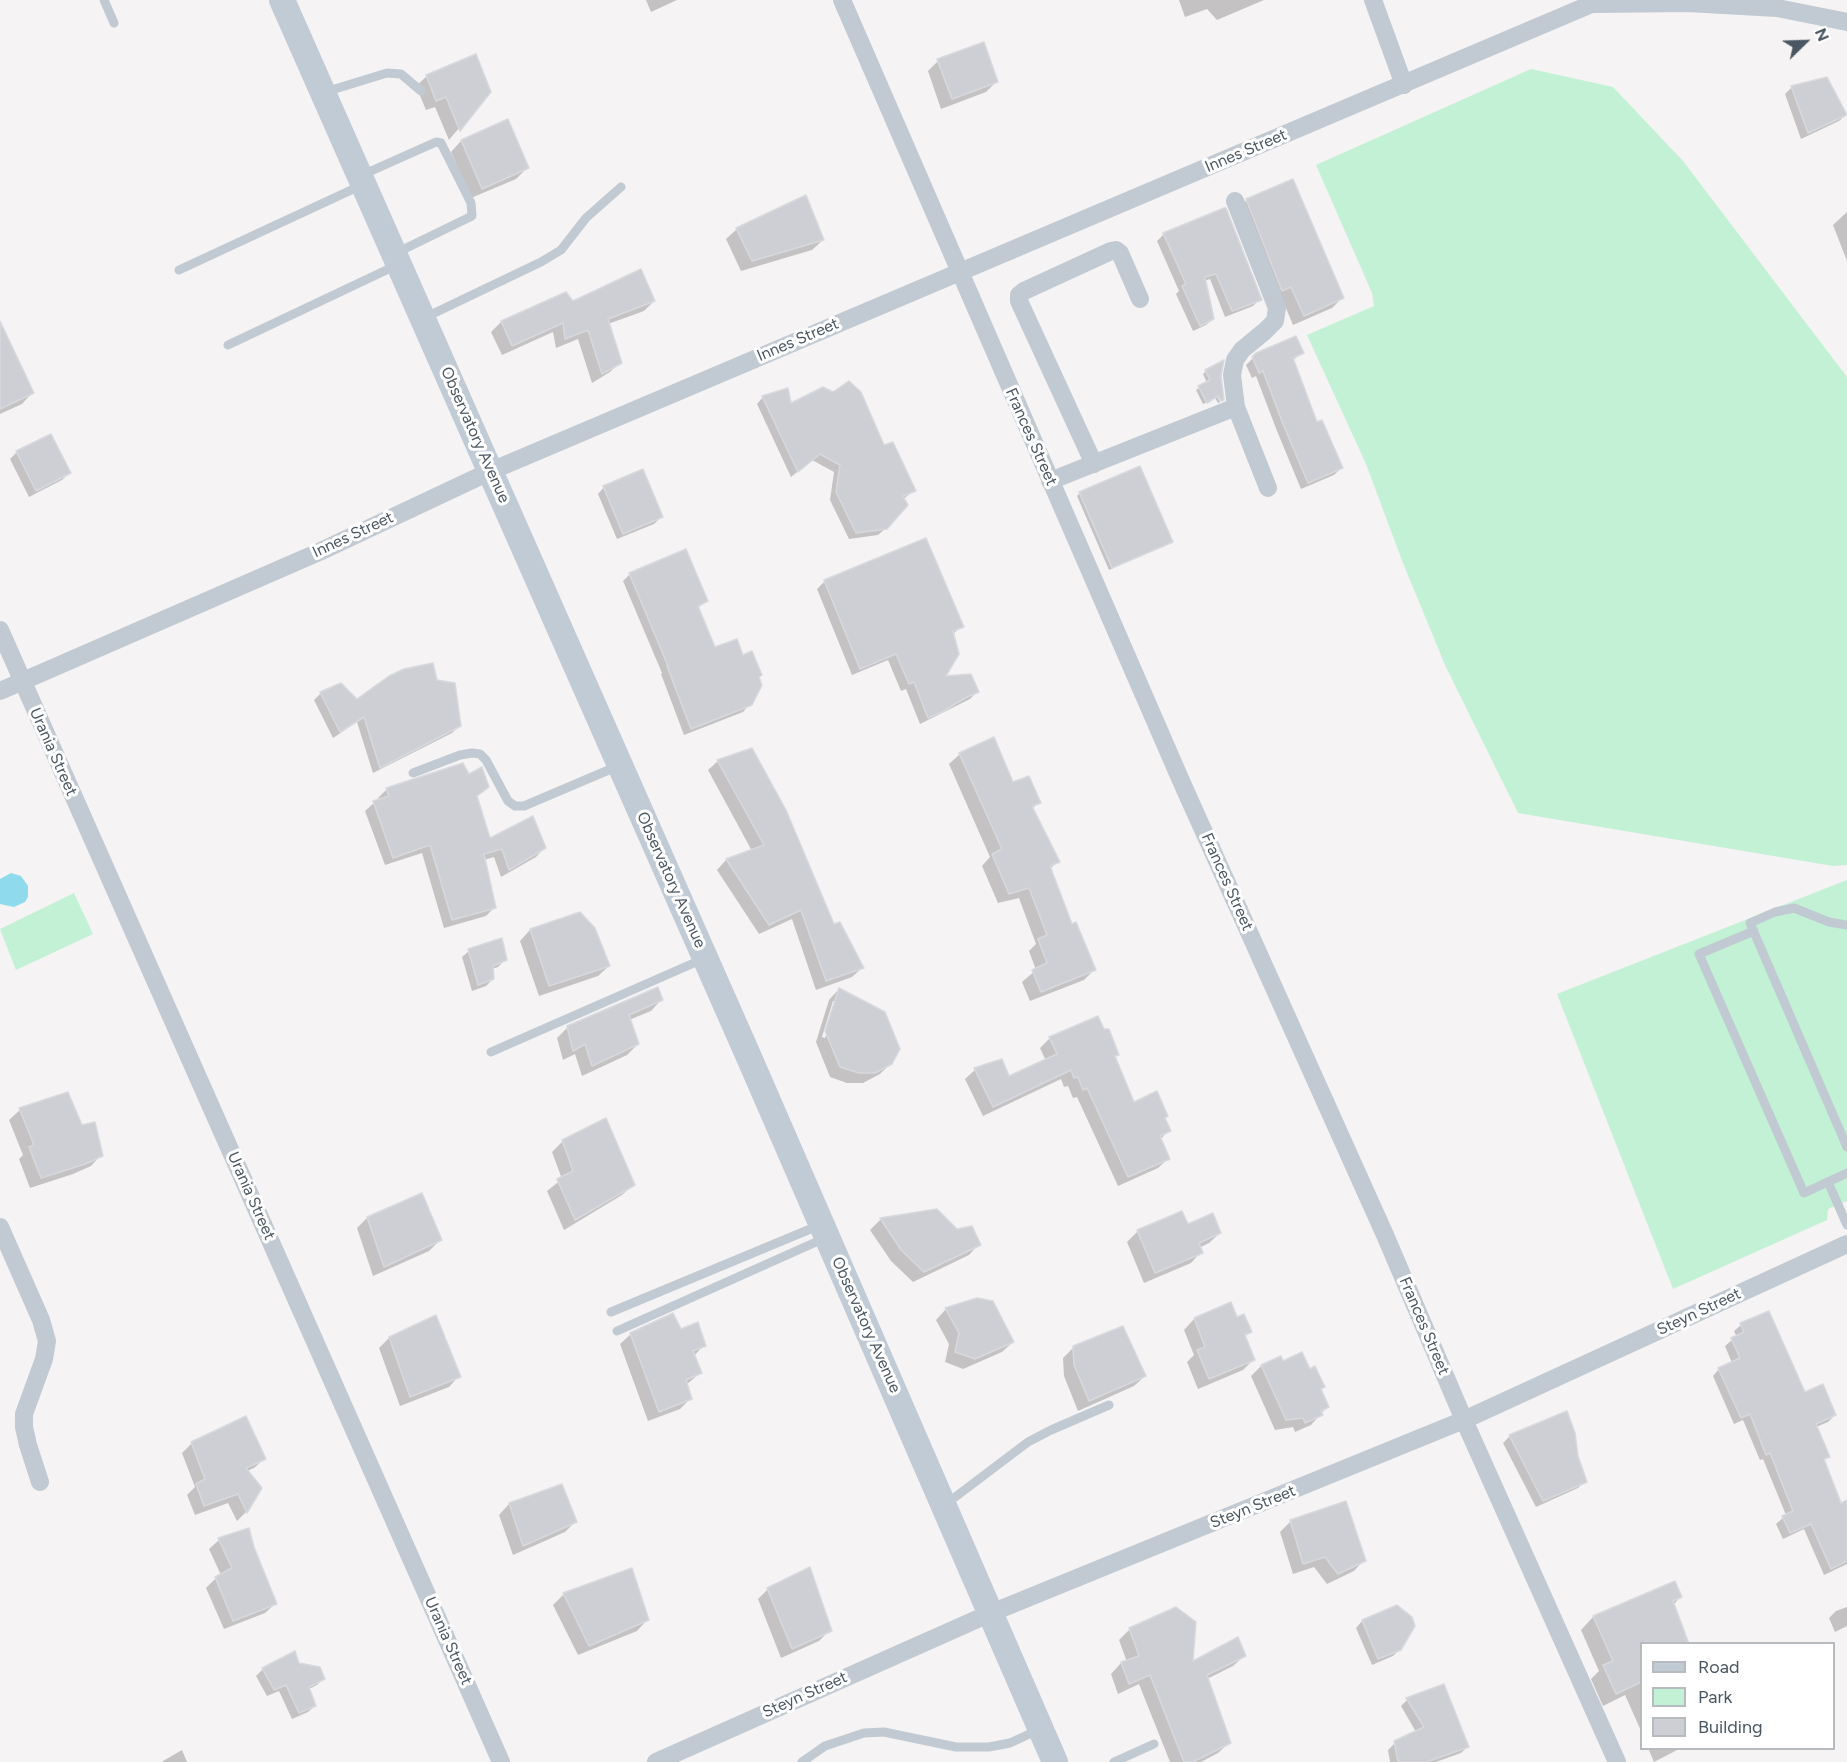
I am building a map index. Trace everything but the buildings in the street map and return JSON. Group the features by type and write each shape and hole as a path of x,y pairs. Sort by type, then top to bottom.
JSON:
{"main road":[{"name":"Observatory Avenue","path":"282,0 706,958 1055,1762"}],"street":[{"name":"Frances Street","path":"842,0 1182,783 1385,1235 1464,1420 1617,1762"},
{"path":"1373,0 1404,85"},
{"name":"Innes Street","path":"0,690 318,552 491,471 1597,2"},
{"path":"1597,2 1688,3 1777,8 1847,22"},
{"path":"1235,201 1277,308 1275,321 1242,350 1235,360 1232,375 1236,407 1268,488"},
{"path":"1094,464 1019,301 1020,295 1024,291 1116,250 1120,253 1140,299"},
{"path":"1050,482 1236,407"},
{"name":"Urania Street","path":"0,630 501,1762"},
{"path":"0,1227 41,1320 47,1341 44,1359 24,1414 28,1445 40,1482"},
{"name":"Steyn Street","path":"656,1762 992,1613 1464,1420 1847,1244"}],"lane":[{"path":"104,0 114,23"},
{"path":"323,93 387,73 401,74 421,91"},
{"path":"179,270 436,142 441,143 471,203 472,216 397,259 228,345"},
{"path":"424,319 561,250 586,218 621,187"},
{"path":"413,773 460,755 480,754 486,760 508,801 515,806 524,806 620,765"},
{"path":"1847,924 1829,922 1794,908 1775,912 1750,923 1847,1147"},
{"path":"1754,931 1699,954 1804,1193 1847,1173"},
{"path":"491,1052 706,958"},
{"path":"1828,1182 1847,1224"},
{"path":"611,1312 824,1230"},
{"path":"617,1331 824,1230"},
{"path":"944,1505 1028,1442 1109,1405"},
{"path":"802,1762 825,1746 864,1733 884,1732 956,1747 989,1748 1010,1743 1041,1729"},
{"path":"1114,1762 1154,1744"}],"green space":[{"path":"1531,69 1613,87 1683,161 1847,377 1847,865 1833,866 1518,813 1445,665 1366,464 1307,335 1374,306 1372,293 1316,165"},
{"path":"1847,880 1847,1201 1828,1209 1827,1220 1673,1289 1557,994"},
{"path":"74,893 93,934 16,970 0,929"}],"water":[{"path":"11,873 21,876 28,886 28,897 25,902 14,907 0,904 0,879"}]}
